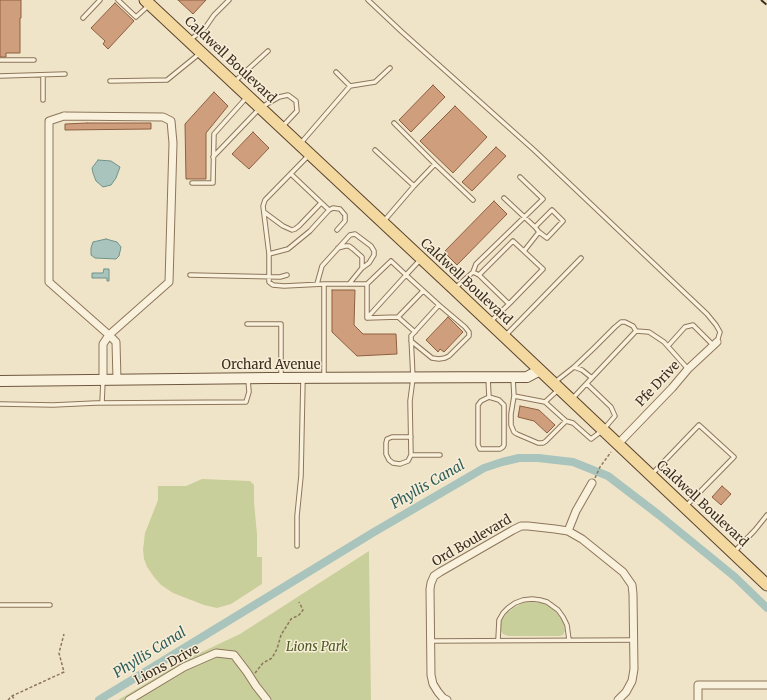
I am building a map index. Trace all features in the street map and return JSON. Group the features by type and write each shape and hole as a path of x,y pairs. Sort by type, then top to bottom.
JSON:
{"main road":[{"name":"Caldwell Boulevard","path":"148,2 767,585"}],"street":[{"path":"103,380 103,344 109,335 169,282 173,139 171,121 163,117 64,116 49,121 49,282 109,335 116,342 117,380"},
{"name":"Pfe Drive","path":"618,444 672,388 688,369 715,344"},
{"name":"Orchard Avenue","path":"0,381 527,377 540,370"},
{"path":"568,531 576,511 594,480"},
{"name":"Ord Boulevard","path":"447,700 438,692 433,684 431,675 431,583 434,576 440,572 521,526 568,531 582,539 623,572 632,585 634,669 632,681 626,692 618,700"},
{"name":"Lions Drive","path":"129,700 184,667 216,653 234,656 267,700"},
{"path":"698,700 698,685 767,685"}],"lane":[{"path":"82,18 100,0"},
{"path":"118,0 136,17 148,2"},
{"path":"189,41 205,28 214,15 229,0"},
{"path":"368,0 534,150 707,314 720,332 715,344 693,325 685,327 668,346"},
{"path":"233,83 268,51"},
{"path":"110,81 166,80 201,52"},
{"path":"0,60 34,60"},
{"path":"300,145 350,86 375,82 390,68"},
{"path":"336,72 350,86"},
{"path":"0,76 65,74"},
{"path":"43,75 43,100"},
{"path":"213,158 260,108 279,97 288,95 296,102 297,111 281,128"},
{"path":"192,183 213,183 214,134 248,96"},
{"path":"394,123 473,200"},
{"path":"376,150 414,186"},
{"path":"310,154 265,200 263,206 269,254 269,282 273,286 367,284 391,261 465,327 468,332 468,336 449,356 445,358 432,358 411,341"},
{"path":"383,223 414,186 435,164"},
{"path":"291,174 328,210"},
{"path":"454,289 473,272 476,264 543,199 520,177"},
{"path":"504,198 539,232 547,238 563,221 552,210 535,227"},
{"path":"264,212 283,226 292,230 299,226 321,203"},
{"path":"269,254 288,250 310,231 328,210 333,208 340,209 345,215 345,221 337,230"},
{"path":"524,251 539,232"},
{"path":"317,284 322,266 350,235 355,234 371,246 374,251 374,255 369,263 362,268 349,284"},
{"path":"479,275 513,241 543,269 490,323"},
{"path":"337,249 348,246 353,249 362,258 362,268"},
{"path":"504,336 581,258"},
{"path":"367,318 421,259"},
{"path":"473,272 479,275 509,304"},
{"path":"190,275 280,277 287,275"},
{"path":"324,284 324,378"},
{"path":"367,284 367,318"},
{"path":"398,317 423,291"},
{"path":"411,437 392,437 387,439 386,454 389,460 393,463 400,464 408,461 411,455 411,437 410,401 413,378 411,336 439,305"},
{"path":"367,318 398,317 415,332"},
{"path":"545,402 574,367 622,322 632,326 636,331 649,332 664,342 688,369"},
{"path":"247,324 281,324 281,378"},
{"path":"571,399 587,384 636,331"},
{"path":"574,367 582,370 592,378"},
{"path":"488,377 489,397"},
{"path":"513,377 514,396 511,425 514,432 538,443 543,443 566,421"},
{"path":"0,404 53,405 102,403 246,402 249,392 248,378"},
{"path":"298,546 298,516 301,476 302,378"},
{"path":"102,403 103,380"},
{"path":"514,396 545,402 566,421 573,423 591,439 603,430 615,416 611,407 587,384"},
{"path":"489,397 499,400 504,405 504,445 500,449 480,449 478,445 478,405 481,401 489,397"},
{"path":"651,475 699,425 734,457 685,507"},
{"path":"411,455 440,455"},
{"path":"733,553 767,515"},
{"path":"498,640 499,620 503,613 515,603 532,599 547,602 558,610 567,625 569,640"},
{"path":"0,605 50,605"},
{"path":"431,641 634,640"}],"path":[{"path":"594,480 600,467 611,452"},
{"path":"251,677 257,672 263,663 272,658 277,649 281,635 291,619 303,610 299,602"},
{"path":"8,700 12,696 64,672 59,653 64,634"},
{"path":"12,696 15,700"}],"green space":[{"path":"202,479 250,481 254,485 257,557 262,557 262,584 231,604 217,608 204,605 173,593 161,585 147,567 144,559 143,550 145,533 158,500 158,486 186,486"},
{"name":"Lions Park","path":"369,551 371,700 118,700 187,659 240,634"},
{"path":"532,602 549,606 555,611 564,625 565,631 563,635 508,636 503,634 500,625 508,612 522,603"}],"water":[{"path":"98,160 111,161 120,167 116,178 111,185 103,187 96,181 92,168"},
{"path":"106,239 117,242 121,247 119,256 116,259 95,258 91,255 93,242"},
{"path":"104,269 109,269 109,281 107,281 107,278 92,278 92,273 103,273"}],"building":[{"path":"0,0 21,0 20,53 6,53 6,57 0,57"},
{"path":"178,0 206,0 193,14"},
{"path":"115,3 134,21 108,49 103,44 105,41 91,28"},
{"path":"433,85 445,97 411,132 399,120"},
{"path":"214,92 228,106 206,133 206,179 186,179 185,124"},
{"path":"455,106 487,137 453,173 420,141"},
{"path":"151,123 151,129 65,130 65,124"},
{"path":"253,132 269,148 249,169 232,154"},
{"path":"496,147 506,156 472,191 462,182"},
{"path":"494,201 507,214 457,265 444,252"},
{"path":"332,290 355,290 354,325 363,334 396,334 397,354 357,356 332,332"},
{"path":"448,317 463,332 444,352 440,349 438,352 426,340"},
{"path":"520,406 539,410 555,425 547,433 534,421 518,417"},
{"path":"722,486 731,494 721,505 712,497"}],"waterway":[{"name":"Phyllis Canal","path":"99,700 374,532 484,468 519,458 538,458 573,462 608,476 659,515 735,577 767,608"}],"railway":[{"path":"761,0 767,5"}]}
